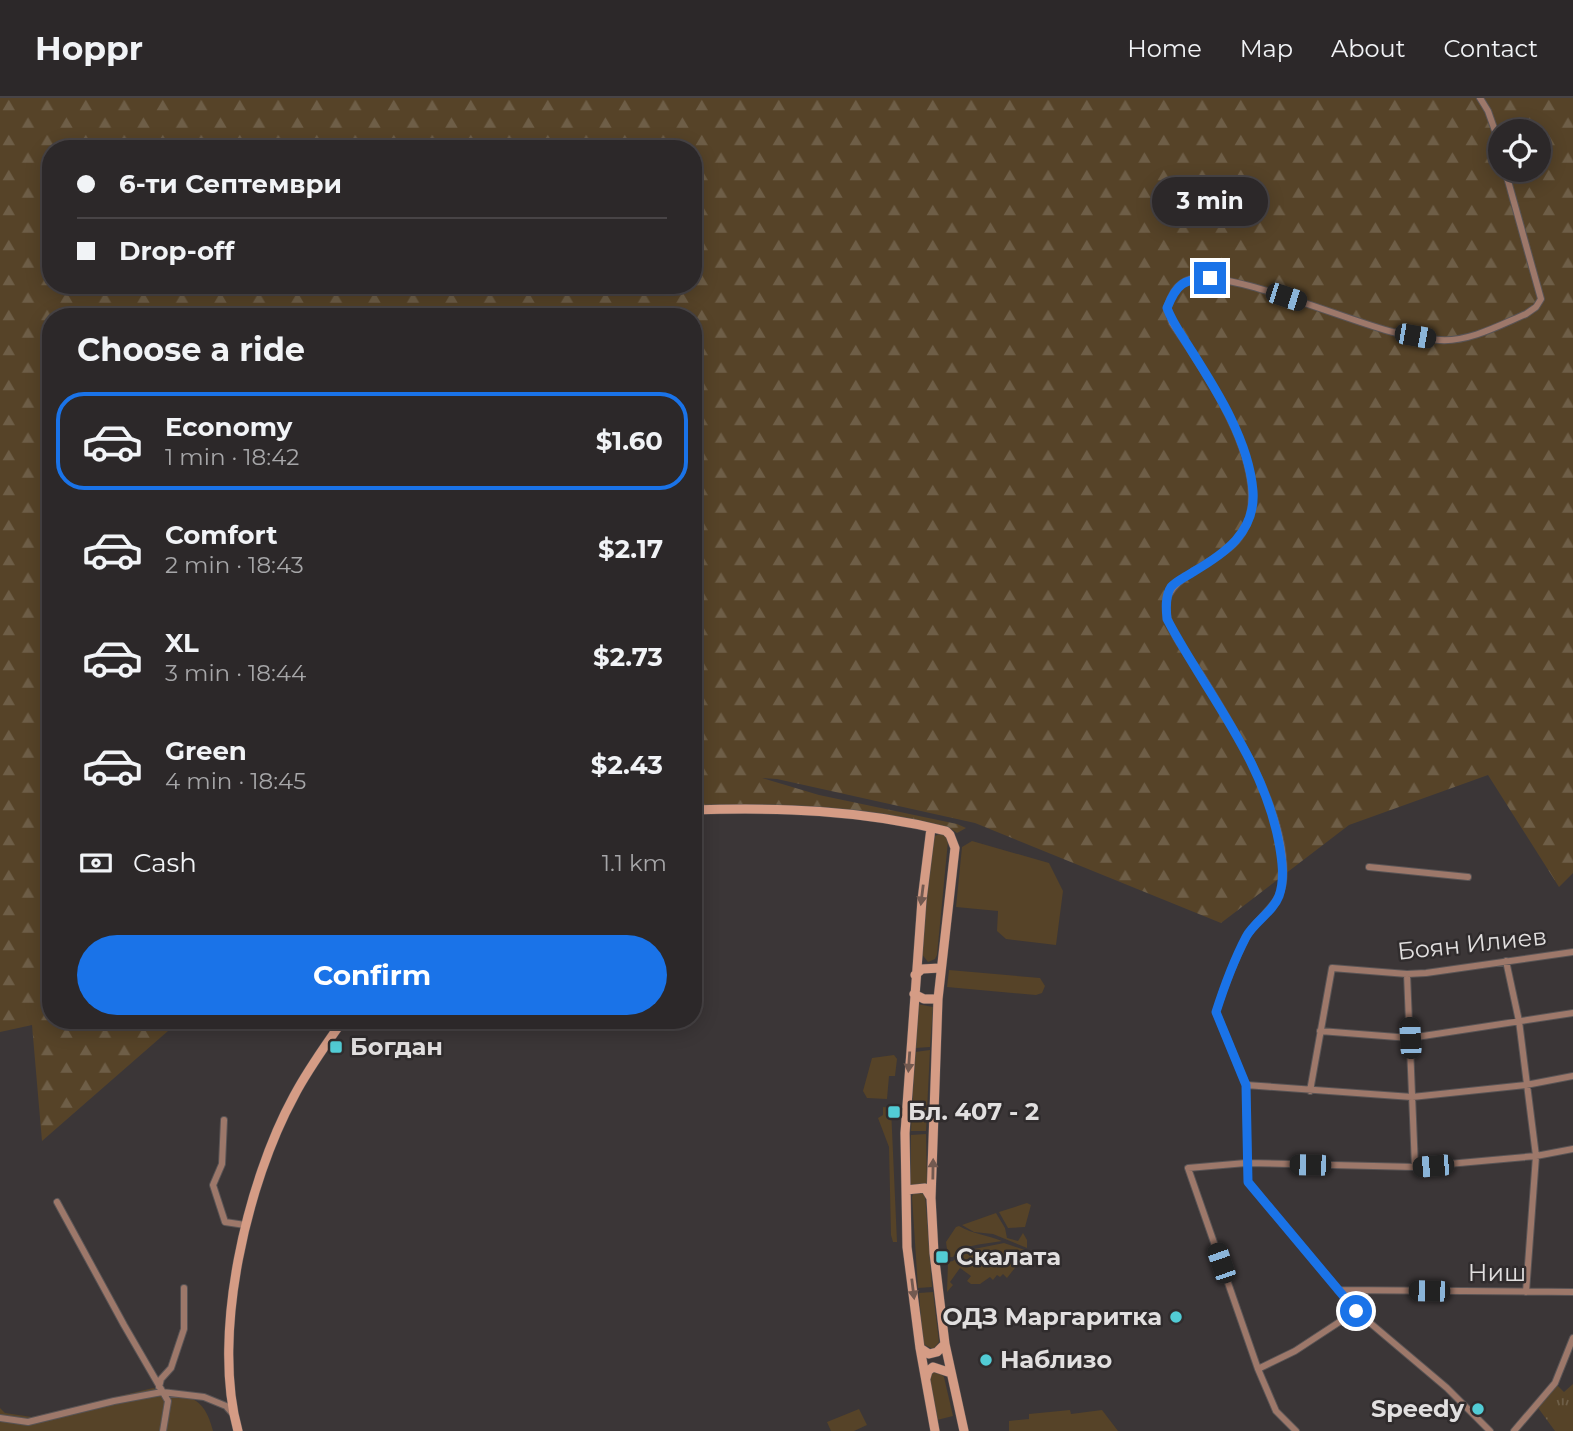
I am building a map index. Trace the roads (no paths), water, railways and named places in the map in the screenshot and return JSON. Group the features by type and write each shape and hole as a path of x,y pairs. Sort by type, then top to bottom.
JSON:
{"street":[{"path":"1479,98 1491,119"},
{"path":"1490,1431 1447,1388 1356,1311 1248,1182 1246,1085 1216,1012 1247,936 1278,899 1283,882 1281,853 1275,821 1259,779 1237,734 1167,619 1166,603 1171,587 1220,556 1240,538 1249,518 1254,493 1247,460 1232,421 1172,323 1167,308 1174,290 1186,281 1210,278 1259,289 1392,332 1439,340 1455,340 1526,314 1536,307 1541,299 1508,182"},
{"path":"702,810 756,807 879,818 946,831 950,835 955,848 940,968 931,1198 934,1253 946,1344 964,1431"},
{"path":"931,828 915,975 905,1113 907,1247 920,1348 935,1431"},
{"path":"1369,867 1468,877"},
{"name":"Боян Илиев","path":"1320,1031 1332,968 1407,974 1573,952"},
{"path":"1506,961 1519,1021 1536,1156 1526,1292"},
{"path":"915,975 927,968 940,968"},
{"path":"927,968 937,974 940,980"},
{"path":"1407,974 1415,1167"},
{"path":"914,995 924,999 938,999"},
{"path":"1310,1091 1320,1031 1410,1038 1573,1013"},
{"path":"238,1431 233,1414 229,1360 230,1322 245,1226 265,1161 284,1116 307,1072 337,1029"},
{"path":"1246,1085 1412,1097 1526,1085 1573,1076"},
{"path":"224,1119 222,1164 213,1185 225,1222 245,1226"},
{"path":"1296,1431 1276,1411 1258,1369 1188,1168 1246,1163 1415,1167 1536,1156 1573,1149"},
{"path":"906,1190 925,1188 931,1198"},
{"path":"57,1202 168,1401 163,1431"},
{"path":"161,1390 161,1379 171,1368 184,1329 184,1288"},
{"name":"Ниш","path":"1338,1290 1573,1292"},
{"path":"1258,1369 1295,1351 1356,1311"},
{"path":"1514,1431 1555,1383 1573,1338"},
{"path":"920,1348 929,1354 937,1352 946,1344"},
{"path":"925,1380 928,1371 933,1367 951,1373"},
{"path":"0,1418 28,1422 161,1390 204,1397 226,1406 233,1414"}],"place":[{"name":"Богдан","path":"336,1047"},
{"name":"Бл. 407 - 2","path":"894,1112"},
{"name":"Скалата","path":"942,1257"},
{"name":"ОДЗ Маргаритка","path":"1176,1317"},
{"name":"Наблизо","path":"986,1360"},
{"name":"Speedy","path":"1478,1409"}]}
